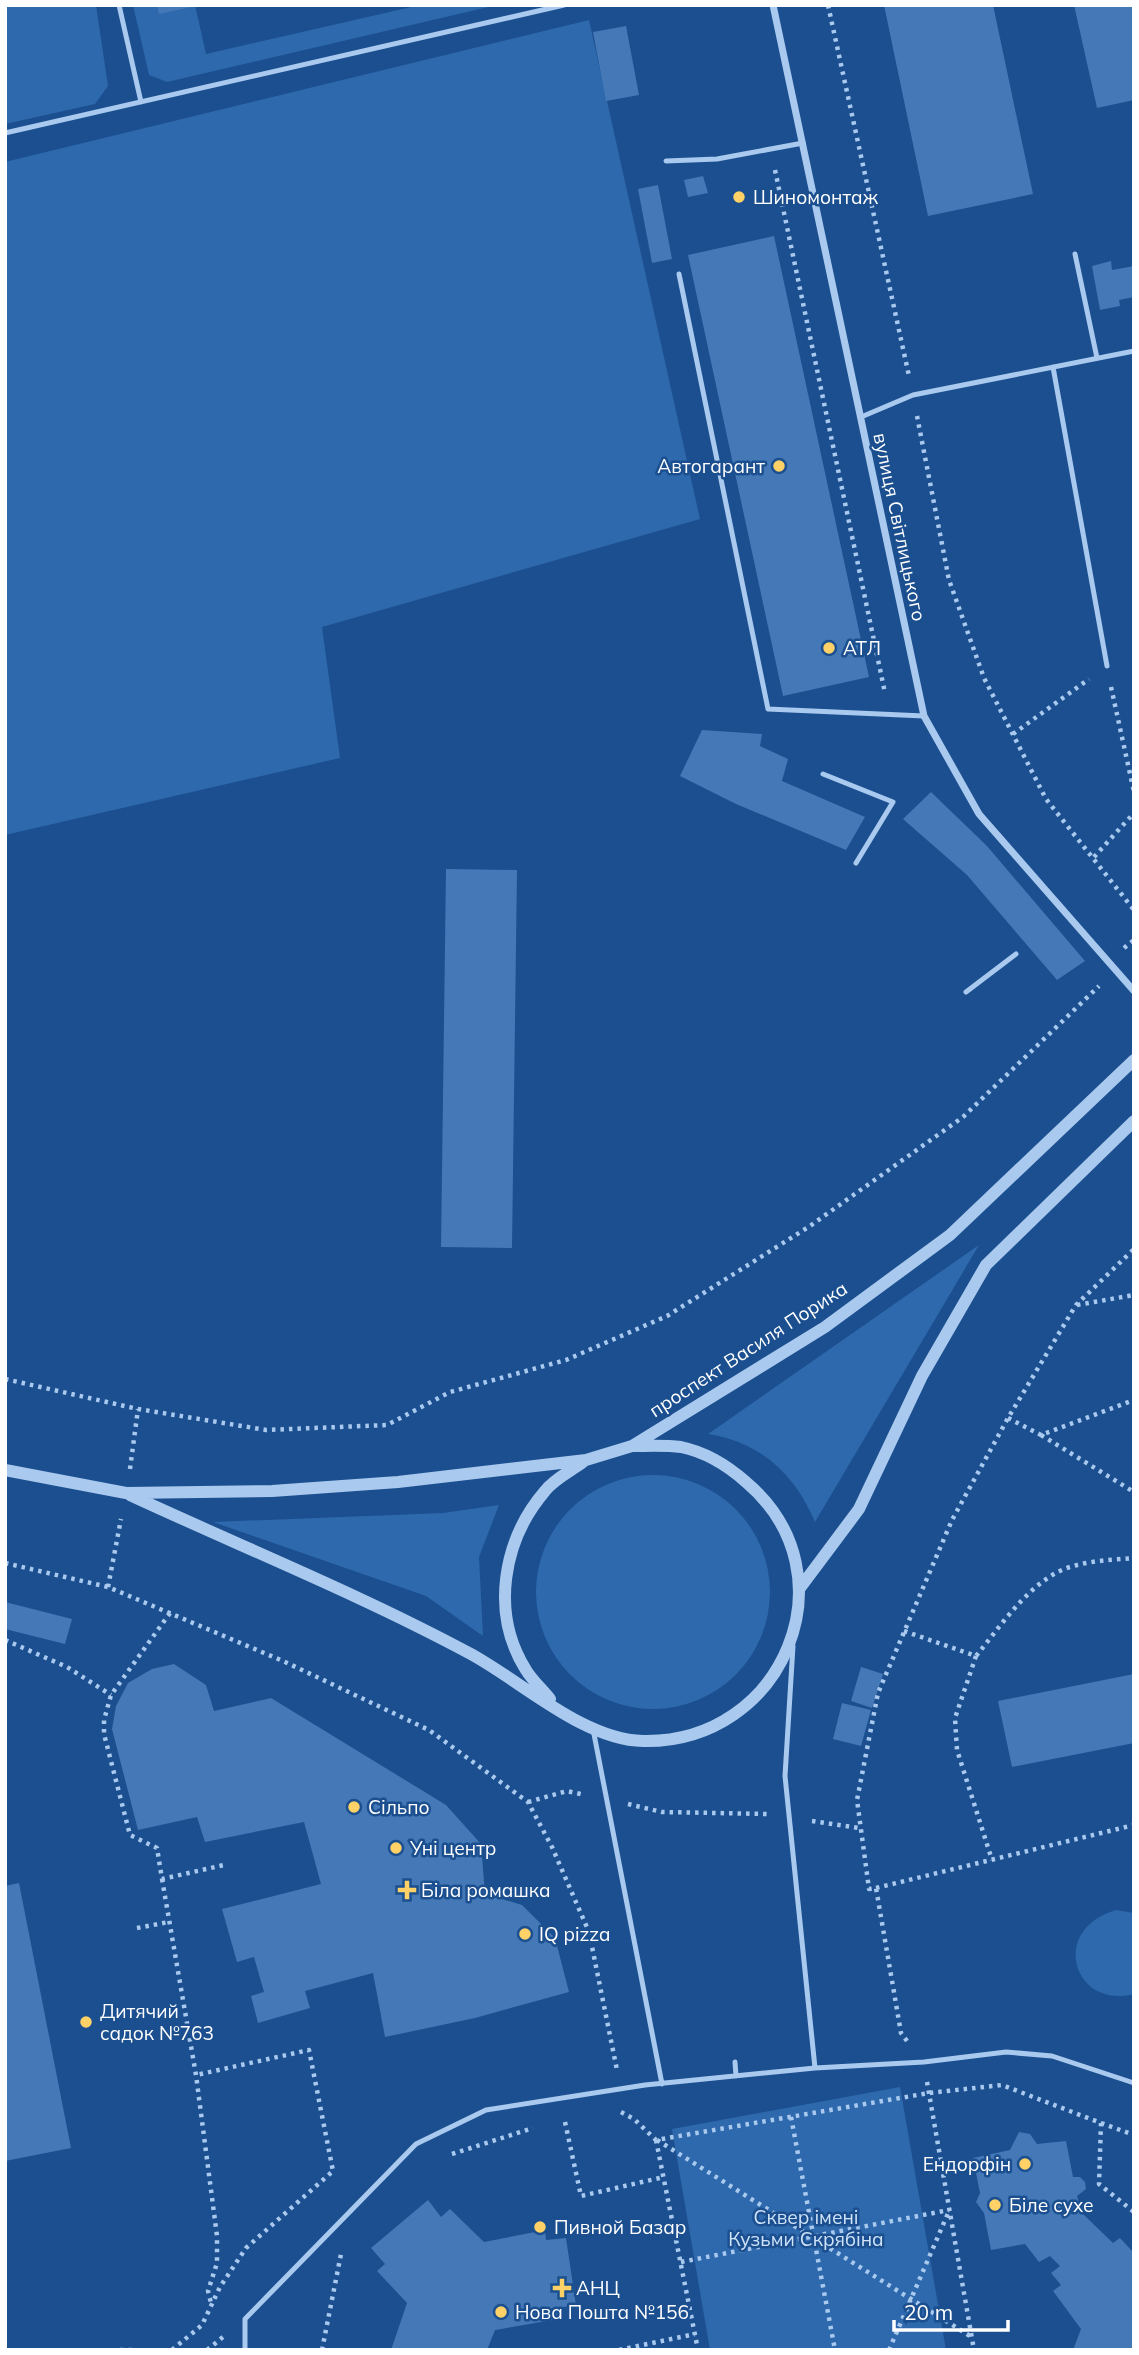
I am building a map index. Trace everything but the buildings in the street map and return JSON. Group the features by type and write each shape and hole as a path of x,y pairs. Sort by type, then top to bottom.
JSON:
{"street":[{"name":"вулиця Світлицького","path":"773,5 924,716 979,814 1134,991"},
{"name":"проспект Василя Порика","path":"5,1470 126,1493 272,1490 398,1482 586,1460 632,1446 825,1327 950,1235 1134,1060"},
{"name":"проспект Василя Порика","path":"800,1588 859,1509 922,1376 986,1265 1134,1121"},
{"name":"проспект Василя Порика","path":"126,1493 284,1563 469,1653 593,1729 642,1741 691,1736 736,1716 772,1681 794,1636 800,1588 790,1540 765,1497 727,1465 682,1448 632,1446"},
{"name":"проспект Василя Порика","path":"557,1707 525,1670 507,1624 505,1576 518,1529 546,1489 586,1460"}],"lane":[{"path":"119,5 141,102"},
{"path":"5,133 564,5"},
{"path":"666,162 717,159 803,144"},
{"path":"1075,254 1097,358"},
{"path":"679,274 768,709 924,716"},
{"path":"861,417 913,396 1134,351"},
{"path":"1054,367 1107,666"},
{"path":"823,774 893,802 856,863"},
{"path":"966,992 1016,954"},
{"path":"794,1636 785,1776 816,2068"},
{"path":"593,1729 662,2084"},
{"path":"245,2350 246,2319 416,2144 486,2110 662,2084 816,2068 925,2062 1006,2052 1052,2056 1134,2083"},
{"path":"735,2062 736,2076"}],"path":[{"path":"828,5 913,396 949,580 984,678 1046,799 1134,910"},
{"path":"771,149 890,713"},
{"path":"1013,734 1107,666 1134,792"},
{"path":"1094,857 1134,813"},
{"path":"5,1379 138,1409 266,1430 387,1425 450,1392 566,1360 667,1316 810,1226 963,1117 1098,987 1107,963 1134,940"},
{"path":"1134,1249 1076,1306 1008,1418 951,1520 878,1693 857,1800 869,1889 1134,1825"},
{"path":"1076,1306 1134,1295"},
{"path":"1041,1435 1134,1400"},
{"path":"1008,1418 1134,1492"},
{"path":"992,1860 957,1750 955,1718 976,1656 1019,1604 1055,1574 1082,1565 1134,1558"},
{"path":"5,1563 108,1587 283,1661 429,1730 528,1802 552,1847 589,1932 621,2089"},
{"path":"170,1613 111,1695 103,1720 104,1734 130,1835 157,1848 196,2076 217,2236 217,2263 208,2291 212,2304"},
{"path":"905,1631 976,1656"},
{"path":"5,1640 58,1662 111,1695"},
{"path":"528,1802 566,1791 662,1812 754,1812 859,1828"},
{"path":"162,1879 224,1865"},
{"path":"876,1888 901,2033 925,2062 974,2350"},
{"path":"137,1928 169,1922"},
{"path":"172,2350 202,2325 246,2248 333,2171 309,2050 196,2076"},
{"path":"656,2140 929,2093 1002,2085 1134,2135"},
{"path":"611,2114 622,2112 634,2119 656,2140 814,2236 971,2337"},
{"path":"791,2117 835,2350"},
{"path":"553,2124 577,2120"},
{"path":"565,2122 581,2196 664,2177"},
{"path":"1101,2123 1099,2184 1134,2212"},
{"path":"444,2157 515,2132 540,2127"},
{"path":"656,2140 698,2350"},
{"path":"681,2262 949,2210"},
{"path":"889,2350 949,2210"},
{"path":"322,2350 342,2249"},
{"path":"619,2350 695,2334"},
{"path":"120,2350 133,2350"}],"green space":[{"path":"5,5 96,5 108,86 95,104 5,124"},
{"path":"133,5 195,5 206,54 420,5 497,5 167,82 149,75"},
{"path":"589,20 700,519 322,627 340,758 5,835 5,162"},
{"path":"979,1245 815,1522 797,1490 774,1463 744,1445 708,1434"},
{"path":"653,1475 676,1477 698,1484 736,1509 761,1547 768,1569 768,1615 761,1637 736,1675 698,1700 676,1707 653,1709 630,1707 608,1700 570,1675 545,1637 538,1615 536,1592 538,1569 545,1547 570,1509 608,1484 630,1477"},
{"path":"499,1505 479,1557 483,1636 426,1596 213,1522 443,1513"},
{"path":"1116,1910 1134,1913 1134,1994 1113,1996 1096,1990 1084,1980 1077,1966 1076,1950 1082,1934 1095,1920"},
{"name":"Сквер імені Кузьми Скрябіна","path":"900,2087 946,2350 710,2350 672,2129"}],"place":[{"name":"Шиномонтаж","path":"739,197"},
{"name":"Автогарант","path":"779,466"},
{"name":"АТЛ","path":"829,648"},
{"name":"Сільпо","path":"354,1807"},
{"name":"Уні центр","path":"396,1848"},
{"name":"Біла ромашка","path":"407,1890"},
{"name":"IQ pizza","path":"525,1934"},
{"name":"Дитячий садок №763","path":"86,2022"},
{"name":"Ендорфін","path":"1025,2164"},
{"name":"Біле сухе","path":"995,2205"},
{"name":"Пивной Базар","path":"540,2227"},
{"name":"АНЦ","path":"562,2288"},
{"name":"Нова Пошта №156","path":"501,2312"}]}
